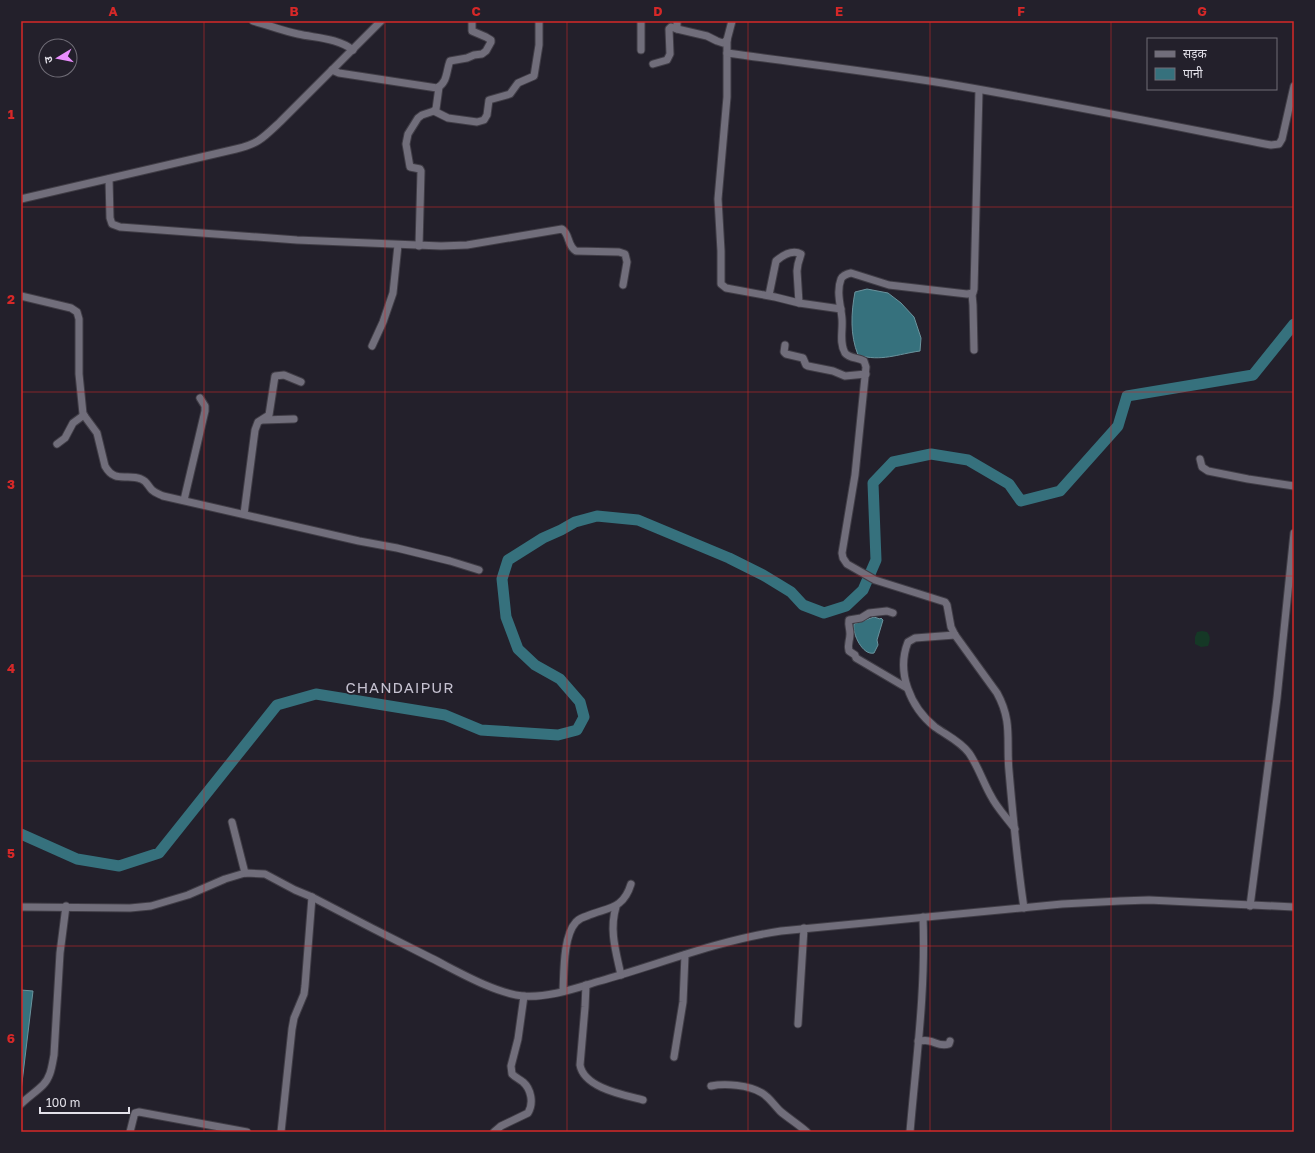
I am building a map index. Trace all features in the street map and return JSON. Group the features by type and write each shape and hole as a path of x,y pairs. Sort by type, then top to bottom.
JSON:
{"street":[{"path":"253,21 298,34 322,38 349,47"},
{"path":"21,199 250,146 265,137 332,70 349,47 381,21"},
{"path":"434,111 439,87 445,80 450,61 482,54 490,46 491,42 489,39 472,31 472,21"},
{"path":"419,246 421,171 410,167 406,140 418,118 434,111 448,118 477,122 484,120 487,114 489,100 510,94 520,82 534,76 539,45 540,21"},
{"path":"641,21 641,50"},
{"path":"677,21 677,29"},
{"path":"732,21 727,40 726,97 718,199 721,251 720,280 722,286 726,288 769,295 799,303 841,309"},
{"path":"653,64 665,61 669,57 669,29 671,27 707,36 723,43 727,40"},
{"path":"727,53 979,90 1275,145 1279,144 1282,139 1294,86"},
{"path":"332,70 339,73 434,88 439,87"},
{"path":"974,350 974,305 972,294 974,289 979,90"},
{"path":"109,179 110,218 112,224 120,227 297,240 419,246 468,245 562,229 566,231 571,248 576,251 620,252 625,254 627,262 623,285"},
{"path":"372,346 383,322 393,293 398,245"},
{"path":"769,295 776,261 788,254 798,253 801,254 797,271 799,303"},
{"path":"972,294 889,285 851,273 846,274 841,279 842,339 844,350 850,357 864,361 866,364 855,475 842,553 847,564 875,580 945,602 954,635 997,693 1006,712 1008,769 1024,908"},
{"path":"21,296 71,308 77,312 79,319 79,374 84,415 97,434 105,466 110,473 119,477 139,478 144,480 156,493 163,496 405,550 479,570"},
{"path":"785,344 784,352 786,354 803,358 808,366 844,376 866,374"},
{"path":"244,514 254,430 258,422 269,416 276,375 284,375 302,382"},
{"path":"184,500 205,412 205,406 200,398"},
{"path":"57,444 65,438 73,424 84,415"},
{"path":"263,420 294,419"},
{"path":"1200,459 1202,467 1208,471 1294,486"},
{"path":"1250,906 1276,706 1292,565 1294,533"},
{"path":"893,613 887,611 869,614 861,618 850,620 848,626 850,635 847,646 849,651 855,655 856,658 907,688"},
{"path":"954,635 915,638 908,642 904,662 904,672 908,692 922,714 930,722 962,745 968,752 977,766 992,798 1015,829"},
{"path":"232,822 245,873"},
{"path":"21,907 66,906 130,908 151,906 169,902 225,879 245,873 265,874 471,978 499,990 524,996 563,991 738,939 781,930 1097,902 1149,900 1294,907"},
{"path":"621,975 612,931 613,917 616,907 626,897 631,884"},
{"path":"281,1132 292,1029 294,1018 304,994 312,898"},
{"path":"21,1104 43,1085 50,1073 54,1055 60,953 66,906"},
{"path":"563,991 568,938 576,922 592,914 616,907"},
{"path":"910,1132 923,964 923,917"},
{"path":"798,1024 804,928"},
{"path":"674,1057 683,1002 685,955"},
{"path":"586,985 580,1065 581,1070 592,1082 602,1088 643,1100"},
{"path":"494,1132 501,1126 528,1113 530,1109 531,1097 528,1090 522,1082 512,1074 511,1070 518,1039 524,996"},
{"path":"918,1041 929,1041 944,1045 949,1044 950,1041"},
{"path":"711,1086 729,1084 762,1092 778,1109 807,1132"},
{"path":"130,1132 135,1113 139,1112 248,1132"}],"green space":[{"path":"1197,632 1207,632 1210,637 1208,646 1201,647 1195,644"}],"water":[{"path":"867,289 888,293 901,303 914,317 921,338 920,351 882,358 858,355 852,332 855,292"},
{"path":"874,617 881,618 883,620 877,640 878,645 874,653 870,653 862,648 859,643 855,633 854,624"},
{"path":"21,990 33,991 21,1091"}],"waterway":[{"path":"21,834 77,859 119,866 159,853 277,705 316,694 445,715 481,730 558,735 577,730 584,717 580,702 560,679 535,665 518,649 506,617 502,579 508,560 543,538 575,522 597,516 638,520 729,558 763,575 791,592 803,605 824,613 846,606 863,590 876,560 873,483 893,462 931,454 968,460 1009,484 1021,501 1060,491 1118,426 1127,396 1253,375 1294,324"}],"district":[{"name":"CHANDAIPUR","path":"400,688"}]}
